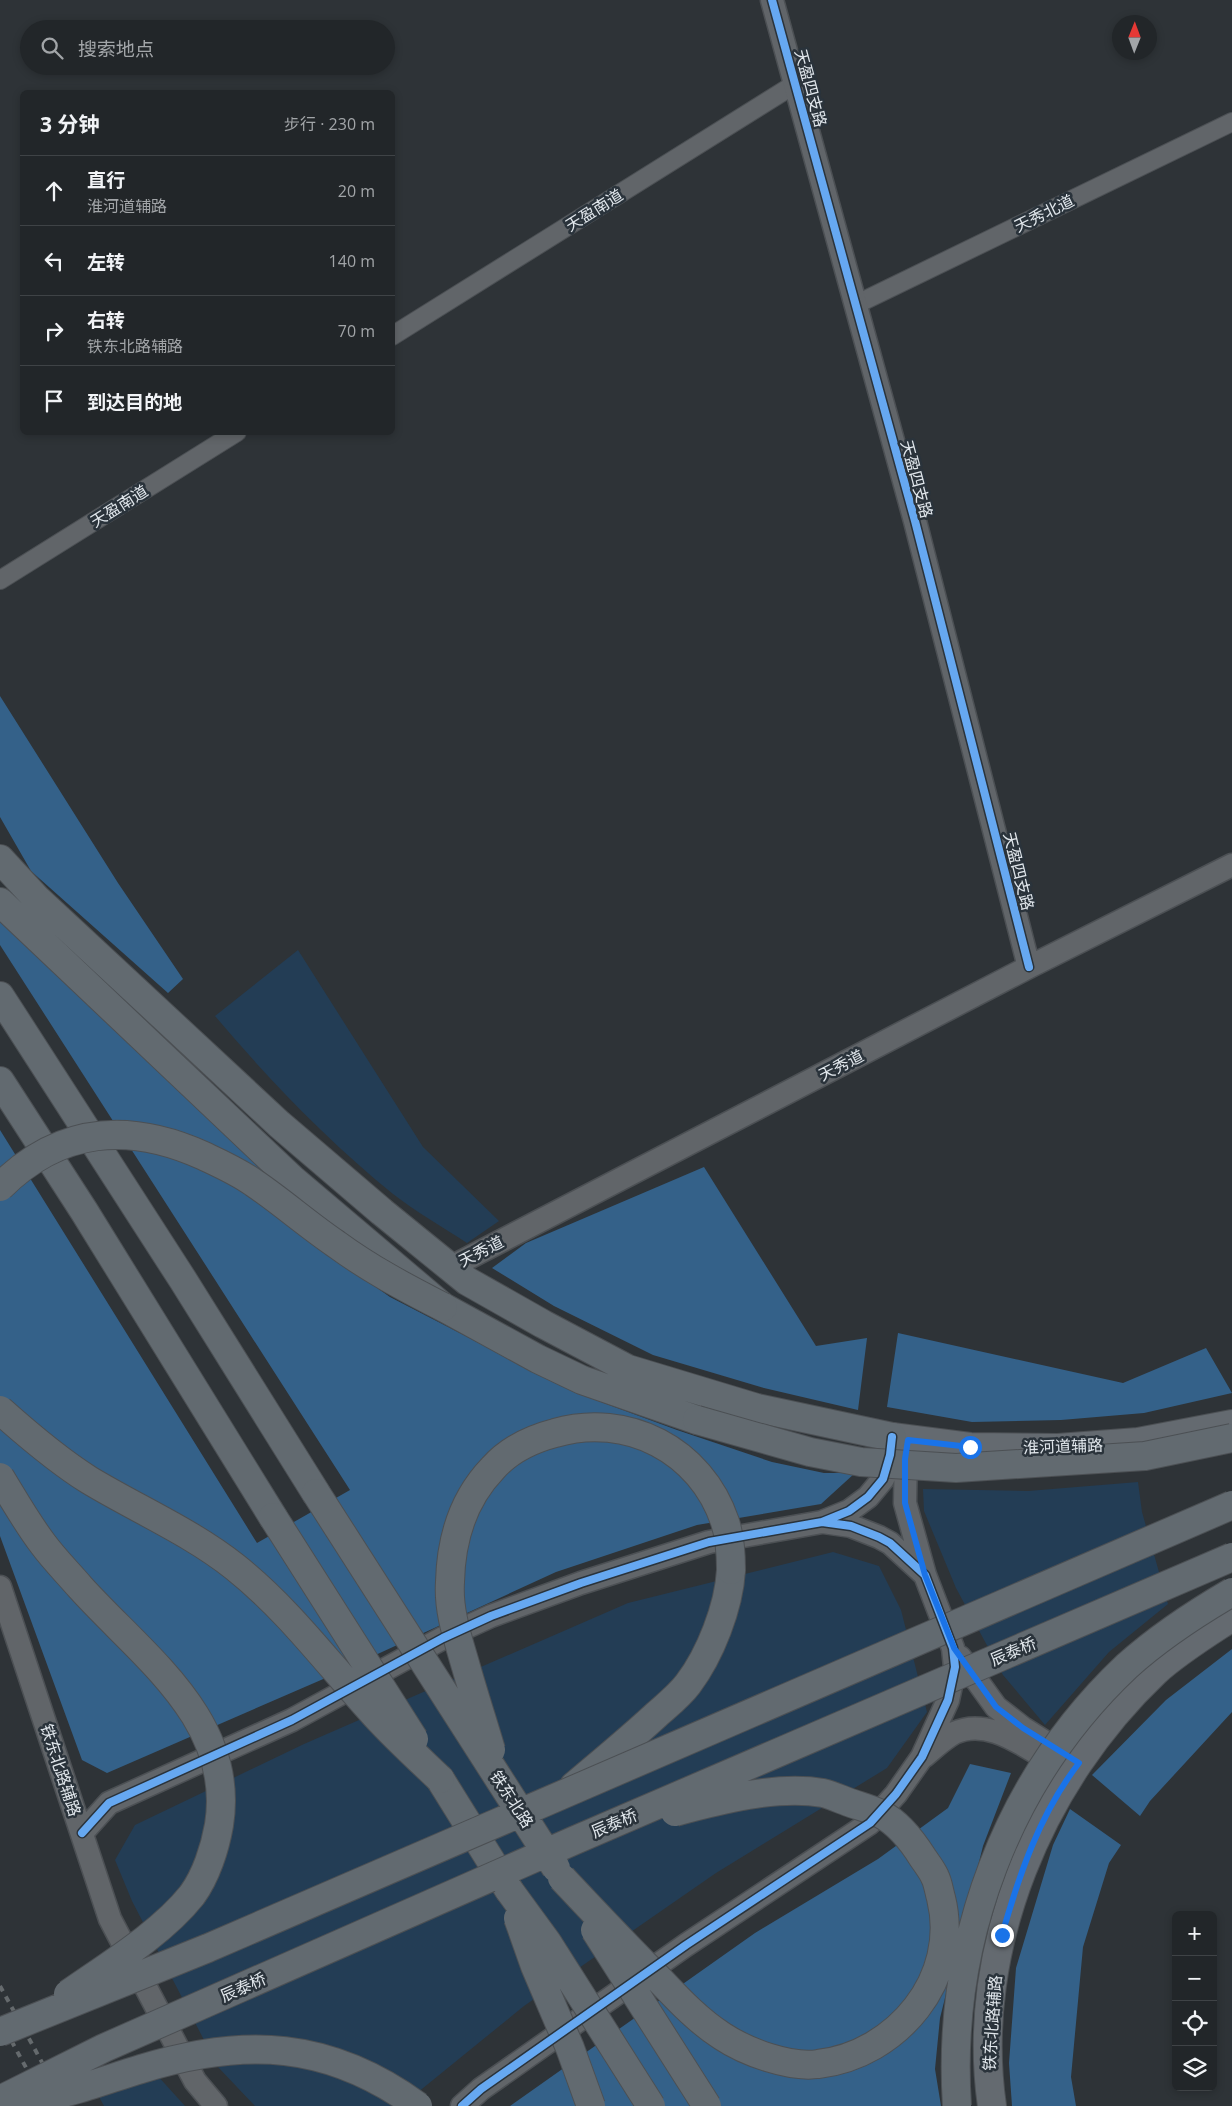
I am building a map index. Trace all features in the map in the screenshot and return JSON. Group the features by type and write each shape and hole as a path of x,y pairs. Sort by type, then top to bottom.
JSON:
{"highway":[{"path":"0,859 36,898 279,1124 382,1212 467,1281 628,1369 758,1408 900,1438"},
{"path":"0,902 292,1179 443,1308"},
{"name":"铁东北路","path":"0,996 183,1280 316,1494 706,2106"},
{"path":"0,1081 84,1211 273,1517 509,1890 547,1942 651,2106"},
{"path":"0,1187 31,1160 79,1138 108,1134 136,1135 158,1139 190,1150 253,1182 344,1250 383,1276 530,1356 582,1380 697,1420 753,1436 861,1462 956,1468 1145,1456 1232,1438"},
{"path":"0,1410 36,1442 88,1479 197,1542 233,1566 259,1587 280,1607 376,1716 440,1779"},
{"path":"500,1781 454,1624 450,1584 453,1545 458,1526 473,1494 483,1480 508,1454 525,1444 564,1430 603,1427 626,1430 664,1445 698,1476 715,1499 725,1523 729,1539 730,1583 721,1618 712,1640 688,1684 641,1729 567,1793"},
{"path":"0,1477 43,1545 113,1623 148,1656 197,1715 207,1737 220,1777 222,1810 217,1838 207,1866 193,1894 170,1918 119,1958 36,2017"},
{"path":"0,2032 208,1948 1232,1505"},
{"name":"辰泰桥","path":"0,2100 104,2048 572,1841 1232,1557"},
{"path":"957,2106 956,2084 959,2021 962,1986 971,1937 985,1885 1031,1784 1062,1738 1094,1700 1128,1665 1172,1631 1232,1592"},
{"path":"562,1878 689,2010 722,2036 753,2051 782,2061 816,2065 845,2059 874,2047 897,2030 917,2008 932,1982 941,1958 944,1940 944,1910 935,1877 912,1841 882,1814 823,1794 797,1792 758,1794 724,1799 572,1841"},
{"path":"509,1890 535,1966 570,2048 591,2106"},
{"path":"0,2100 34,2098 204,2053 244,2048 284,2050 322,2058 356,2069 391,2086 418,2106"}],"main road":[{"name":"淮河道辅路","path":"900,1438 970,1447 1058,1448 1138,1442 1232,1424"},
{"path":"1075,1769 1131,1696 1186,1647 1232,1617"},
{"name":"铁东北路辅路","path":"992,2106 988,2079 990,2009 1002,1935 1012,1902 1048,1810 1075,1769"}],"street":[{"name":"天盈四支路","path":"772,0 915,521 1029,967"},
{"name":"天盈南道","path":"395,334 795,84"},
{"name":"天秀北道","path":"855,305 1232,122"},
{"name":"天盈南道","path":"0,580 232,435"},
{"name":"天秀道","path":"451,1267 1029,967 1232,865"},
{"path":"82,1834 108,1803 292,1720 443,1638 491,1616 580,1583 709,1542 822,1522 858,1506 875,1490 887,1470 900,1438"},
{"path":"900,1438 905,1459 905,1503 925,1575 954,1648 996,1707 1075,1769"},
{"path":"822,1522 851,1526 879,1537 890,1543 925,1575"},
{"name":"铁东北路辅路","path":"0,1587 110,1919 195,2080 216,2106"},
{"path":"462,2106 481,2089 686,1946 870,1823 896,1794 922,1758 941,1718 952,1687 955,1667 954,1648"},
{"path":"922,1758 953,1734 967,1728 985,1729 1004,1734 1075,1769"}],"shaded area":[{"path":"0,696 118,883 183,979 168,993 31,871 0,817"},
{"path":"0,918 252,1156 336,1259 390,1297 574,1392 772,1462 824,1473 855,1473 821,1504 697,1525 556,1572 321,1680 107,1773 82,1760 0,1536 0,1130 257,1543 350,1490 0,945"},
{"path":"298,950 423,1147 499,1221 467,1243 402,1201 345,1153 256,1063 215,1016"},
{"path":"704,1167 816,1346 867,1338 858,1410 764,1388 653,1355 554,1306 492,1268 526,1243"},
{"path":"898,1333 1123,1383 1206,1348 1232,1393 1144,1413 1061,1420 972,1422 887,1407"},
{"path":"1138,1482 1142,1512 1168,1604 1109,1652 1045,1725 1003,1675 956,1588 924,1511 923,1489 1028,1491"},
{"path":"833,1552 879,1566 901,1610 927,1712 887,1768 716,1873 524,2006 401,2106 255,2106 218,2067 132,1901 115,1860 135,1825 304,1744 628,1603"},
{"path":"1232,1649 1232,1712 1150,1801 1140,1816 1092,1775 1166,1700"},
{"path":"970,1764 1011,1773 983,1846 940,2018 935,2069 941,2106 510,2106 755,1933 878,1859 948,1808"},
{"path":"1070,1809 1121,1845 1109,1863 1083,1947 1071,2077 1076,2106 1012,2106 1009,2063 1016,1968 1053,1845"},
{"path":"156,2074 185,2106 104,2106 98,2095"}],"railway":[{"path":"0,1986 66,2106"},
{"path":"0,2020 47,2106"}],"cycle path":[{"path":"772,0 915,521 1029,967"},
{"path":"82,1833 109,1803 292,1720 443,1638 491,1616 581,1583 709,1542 822,1522 849,1511 868,1497 883,1479 890,1455 892,1437"},
{"path":"462,2106 481,2089 686,1945 870,1823 896,1794 922,1757 948,1700 955,1667 953,1648 925,1575 890,1543 879,1537 851,1526 822,1522"}],"route":[{"path":"970,1447 908,1440 905,1459 905,1503 925,1575 954,1648 996,1707 1023,1728 1079,1763 1048,1810 1023,1871 1002,1935"}]}
